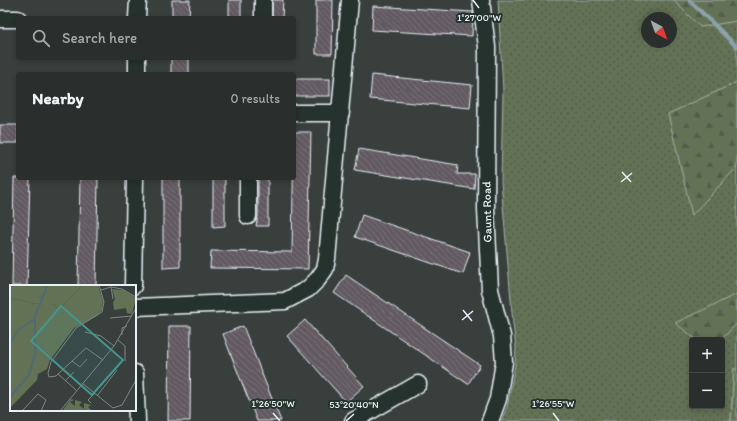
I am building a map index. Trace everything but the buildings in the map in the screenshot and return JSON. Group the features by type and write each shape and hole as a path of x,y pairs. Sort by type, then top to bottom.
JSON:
{"street":[{"path":"138,0 138,16"},
{"path":"263,16 264,0"},
{"path":"136,307 245,304 286,301 308,289 325,269 341,113 350,0"},
{"name":"Gaunt Road","path":"481,0 487,46 486,209 490,290 502,336 504,362 498,399 490,421"},
{"path":"0,19 16,19"},
{"path":"137,60 137,72"},
{"path":"296,113 341,113"},
{"path":"133,285 136,180"},
{"path":"248,180 248,216"},
{"path":"353,421 418,384"},
{"path":"136,397 137,421"}],"green space":[{"path":"498,0 737,0 737,370 734,369 731,421 501,421 507,407 515,365 516,348 501,182 503,91"},
{"path":"673,0 737,0 737,21 700,27"},
{"path":"737,82 737,167 692,215 668,114"},
{"path":"737,294 737,323 724,337 693,337 675,323"},
{"path":"734,368 737,370 737,421 731,421"}],"waterway":[{"path":"689,0 737,47"}]}
